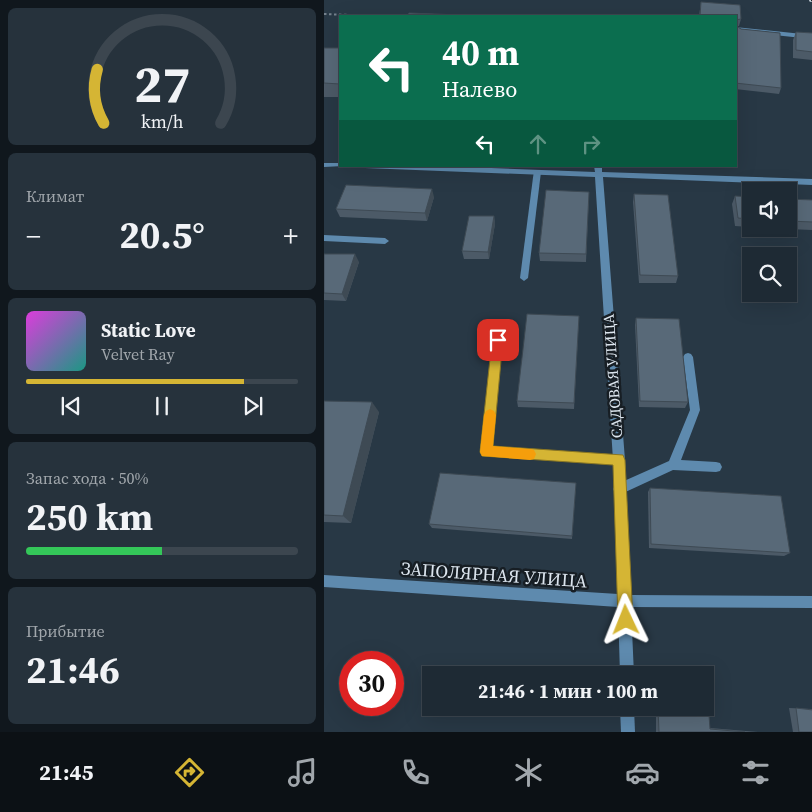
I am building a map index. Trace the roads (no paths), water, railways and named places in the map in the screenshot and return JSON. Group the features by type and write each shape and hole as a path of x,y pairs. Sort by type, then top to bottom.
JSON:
{"street":[{"path":"737,29 812,37"},
{"path":"324,165 339,165"},
{"path":"394,167 537,172 598,171 812,182"},
{"name":"САДОВАЯ УЛИЦА","path":"598,171 619,460 627,666"},
{"path":"524,278 537,172"},
{"path":"324,238 385,242"},
{"path":"498,340 486,452 619,460"},
{"path":"674,465 695,410 688,357"},
{"path":"619,489 674,465 716,467"},
{"name":"ЗАПОЛЯРНАЯ УЛИЦА","path":"324,581 625,601 812,602"},
{"path":"627,716 628,732"}]}
